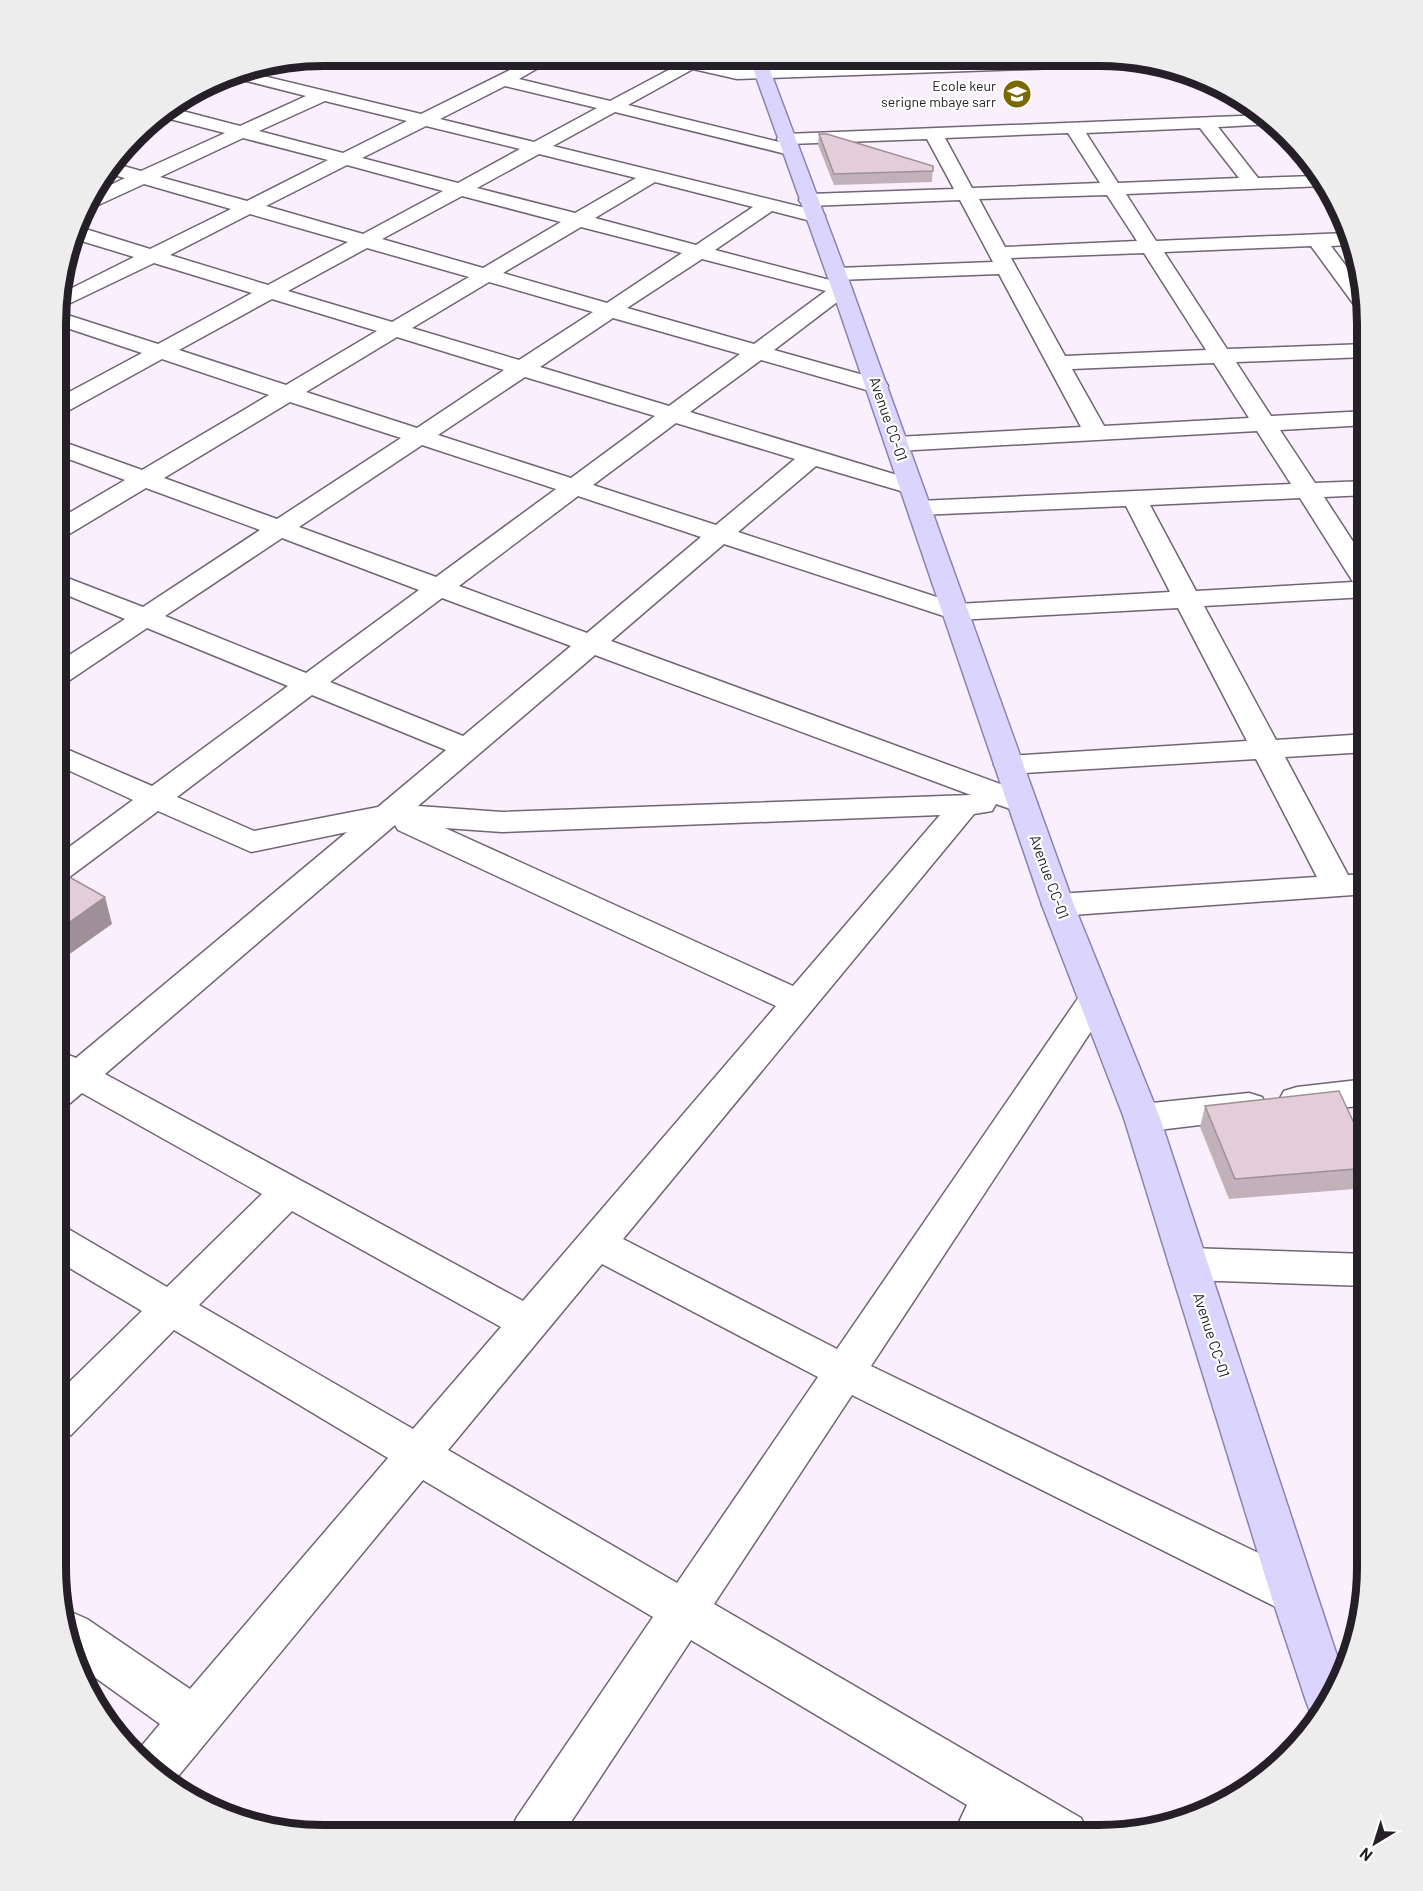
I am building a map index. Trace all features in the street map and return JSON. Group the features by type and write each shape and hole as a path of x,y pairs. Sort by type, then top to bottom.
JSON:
{"main road":[{"name":"Avenue CC-01","path":"760,66 840,281 1058,904 1142,1118 1325,1690"}],"street":[{"path":"68,298 530,66"},
{"path":"66,403 687,66"},
{"path":"700,66 736,74 757,66"},
{"path":"250,77 769,205 812,208 966,194 1313,181"},
{"path":"503,80 788,145 933,133 1258,120"},
{"path":"100,197 322,95"},
{"path":"174,115 698,251 840,281 1001,261 1150,247 1342,239"},
{"path":"1204,122 1253,183"},
{"path":"1073,128 1357,568"},
{"path":"933,133 1096,433"},
{"path":"117,170 877,386"},
{"path":"66,526 652,176"},
{"path":"66,670 769,205"},
{"path":"82,235 812,457 915,497 1134,498 1357,488"},
{"path":"1316,240 1355,293"},
{"path":"66,863 757,352 840,281"},
{"path":"66,321 956,612 1357,591"},
{"path":"1058,363 1357,350"},
{"path":"897,444 1357,419"},
{"path":"66,450 1022,803"},
{"path":"66,1076 390,814 812,457"},
{"path":"1058,904 1353,885 1266,749 1134,498"},
{"path":"66,586 467,748"},
{"path":"1009,765 1357,744"},
{"path":"66,757 251,842 390,814 502,822 1022,803"},
{"path":"157,1764 966,804"},
{"path":"390,814 799,1003"},
{"path":"540,1825 1095,999"},
{"path":"66,1079 288,1191 529,1323"},
{"path":"1142,1118 1357,1093"},
{"path":"66,1412 288,1191"},
{"path":"596,1243 845,1372 1292,1592"},
{"path":"66,1247 684,1611 988,1816 1024,1825"},
{"path":"1188,1264 1357,1270"},
{"path":"76,1638 195,1720"}],"building":[{"path":"819,134 827,134 933,166 933,171 834,174"},
{"path":"66,875 105,897 66,925"},
{"path":"1339,1091 1357,1130 1357,1169 1235,1179 1205,1106"}],"place":[{"name":"Ecole keur serigne mbaye sarr","path":"1017,94"}]}
